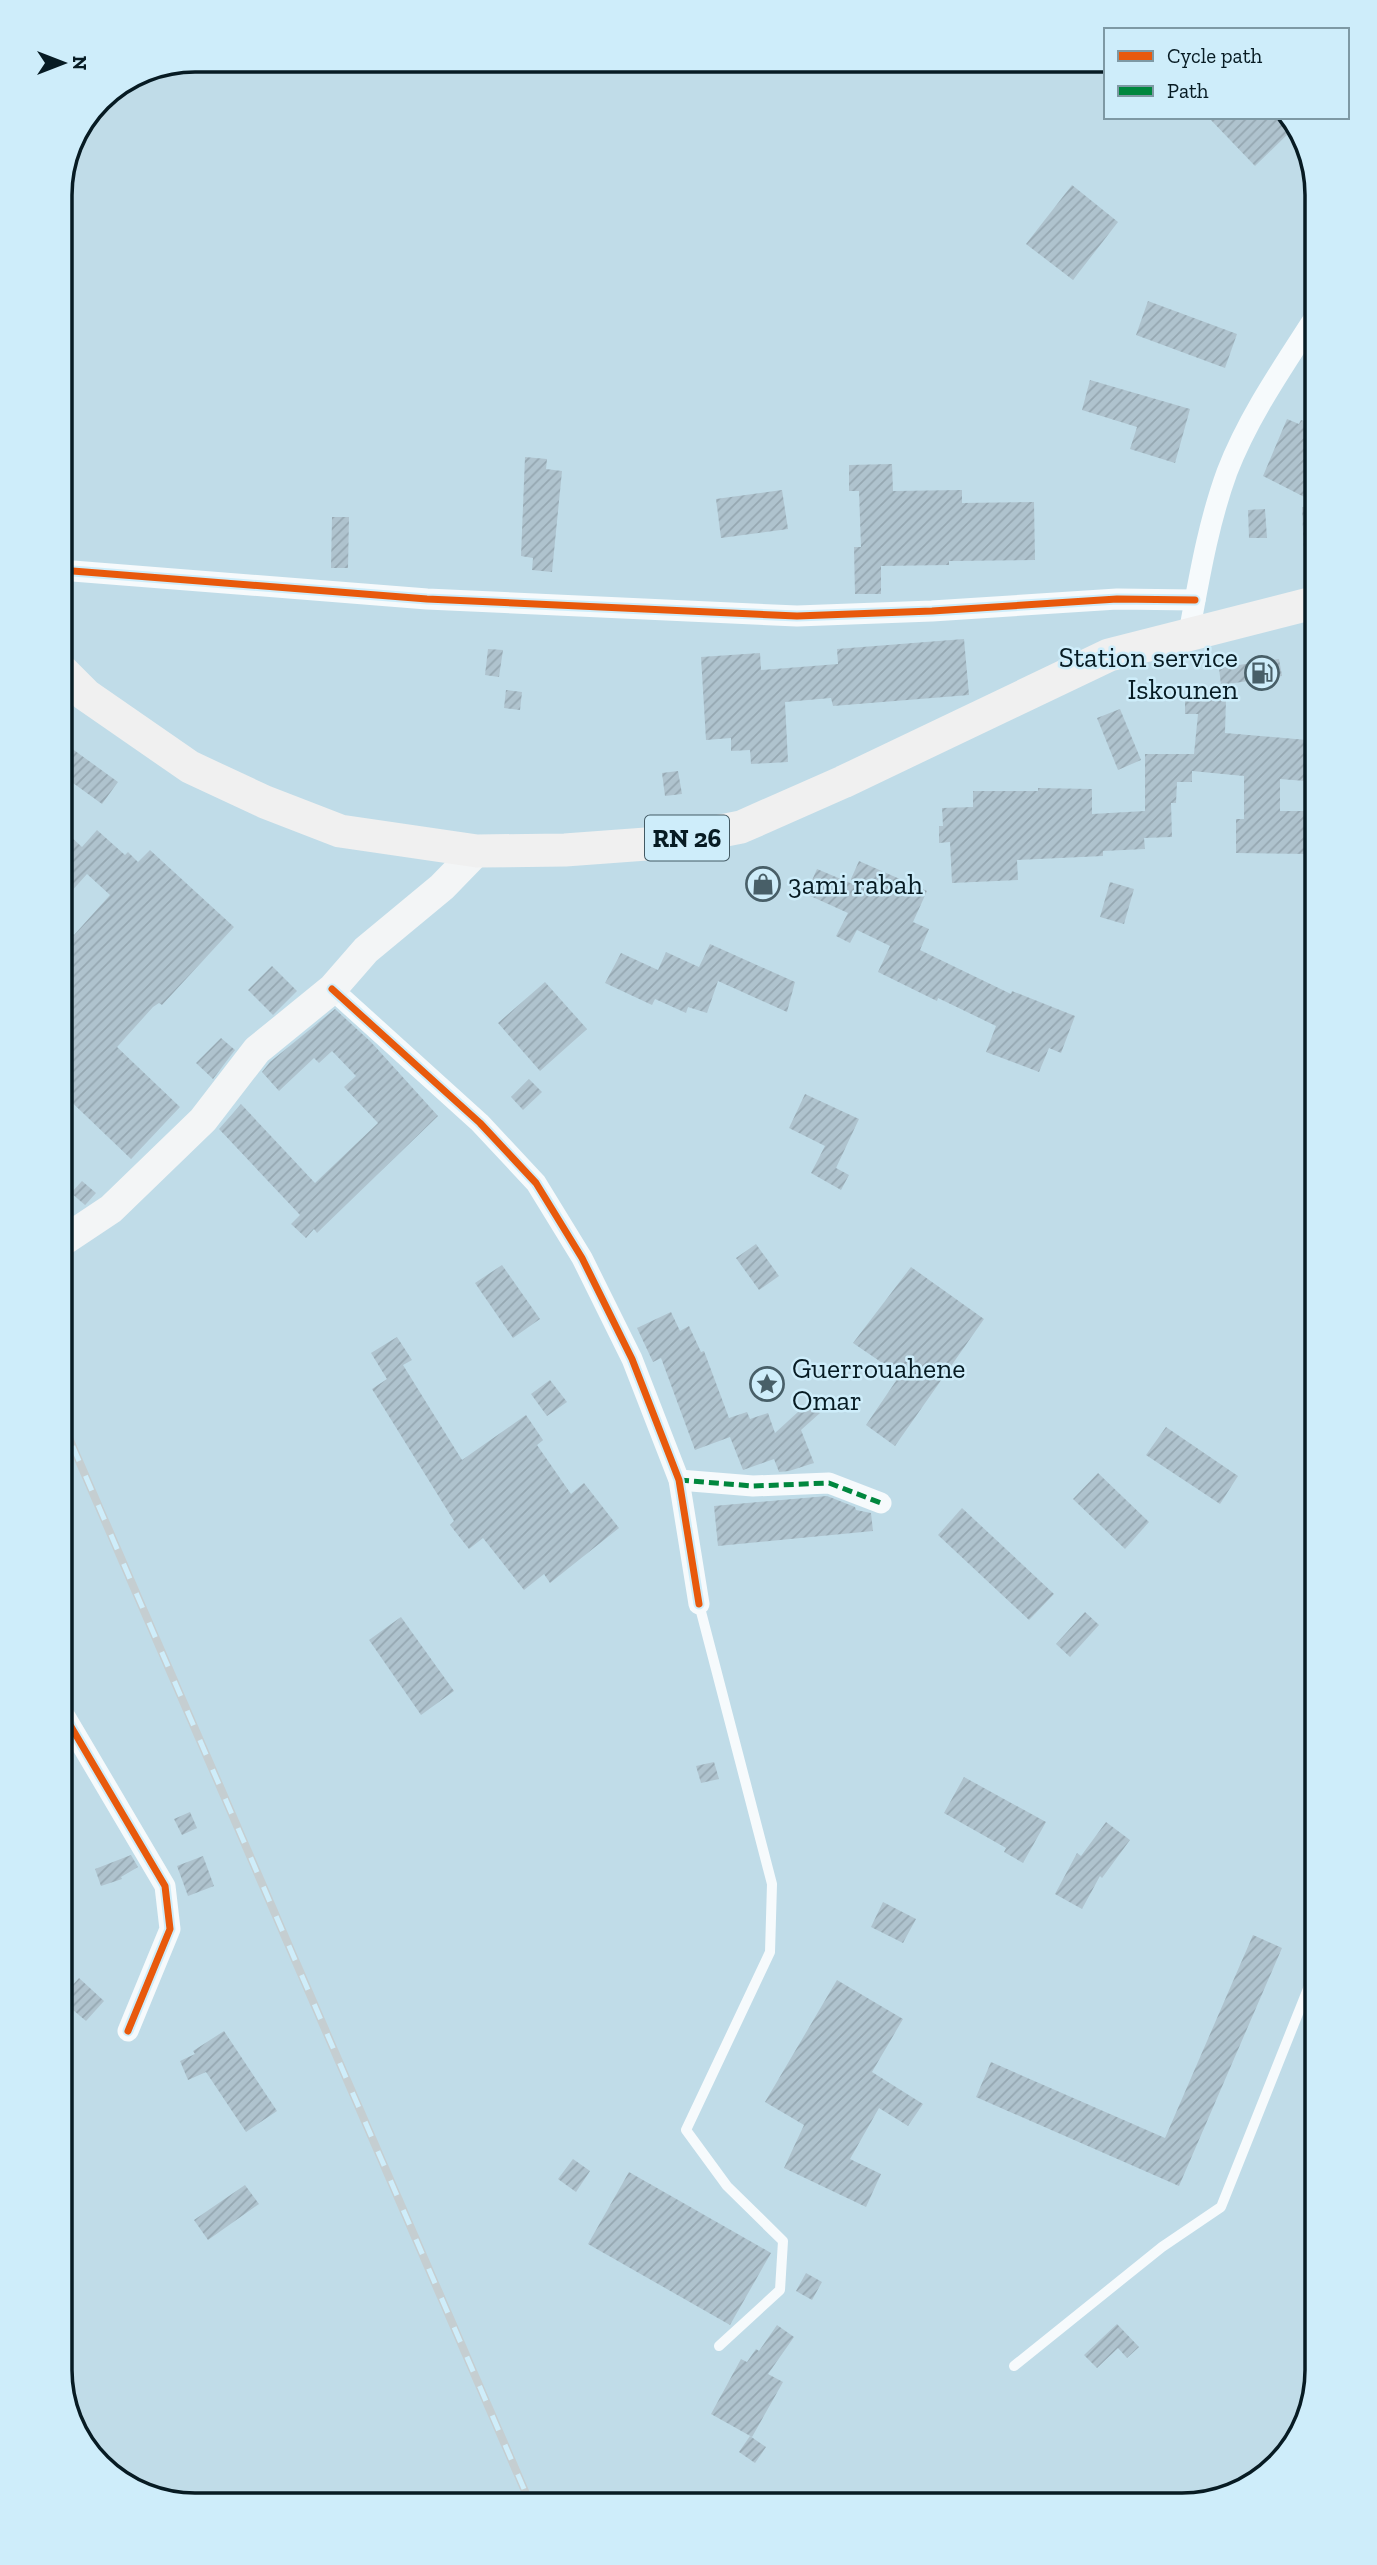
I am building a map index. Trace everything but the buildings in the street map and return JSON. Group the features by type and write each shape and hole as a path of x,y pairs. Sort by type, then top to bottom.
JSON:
{"main road":[{"name":"RN 26","path":"72,681 86,695 190,767 265,802 340,831 477,851 565,850 660,843 741,827 843,782 1109,655 1305,605"}],"street":[{"path":"1189,633 1205,543 1228,471 1262,400 1305,334"},
{"path":"72,571 440,600 797,616 933,611 1117,599 1195,600"},
{"path":"72,1235 111,1209 203,1120 257,1050 332,989 366,950 442,887 477,851"},
{"path":"332,989 480,1123 536,1183 582,1258 632,1359 679,1480 699,1604"},
{"path":"679,1480 752,1486 829,1483 881,1503"},
{"path":"72,1728 165,1886 170,1929 128,2031"}],"lane":[{"path":"699,1604 772,1884 770,1952 686,2130 727,2186 783,2241 780,2290 719,2346"},
{"path":"1014,2366 1162,2247 1221,2207 1305,1998"}],"railway":[{"path":"72,1445 526,2493"}],"marked path":[{"path":"679,1480 753,1486 829,1483 881,1503"}],"cycle path":[{"path":"72,571 427,599 797,616 932,611 1117,599 1195,600"},
{"path":"332,989 480,1123 536,1183 582,1258 632,1359 679,1480 699,1604"},
{"path":"72,1728 165,1886 170,1929 128,2031"}],"place":[{"name":"Station service Iskounen","path":"1262,673"},
{"name":"3ami rabah","path":"763,884"},
{"name":"Guerrouahene Omar","path":"767,1384"}]}
